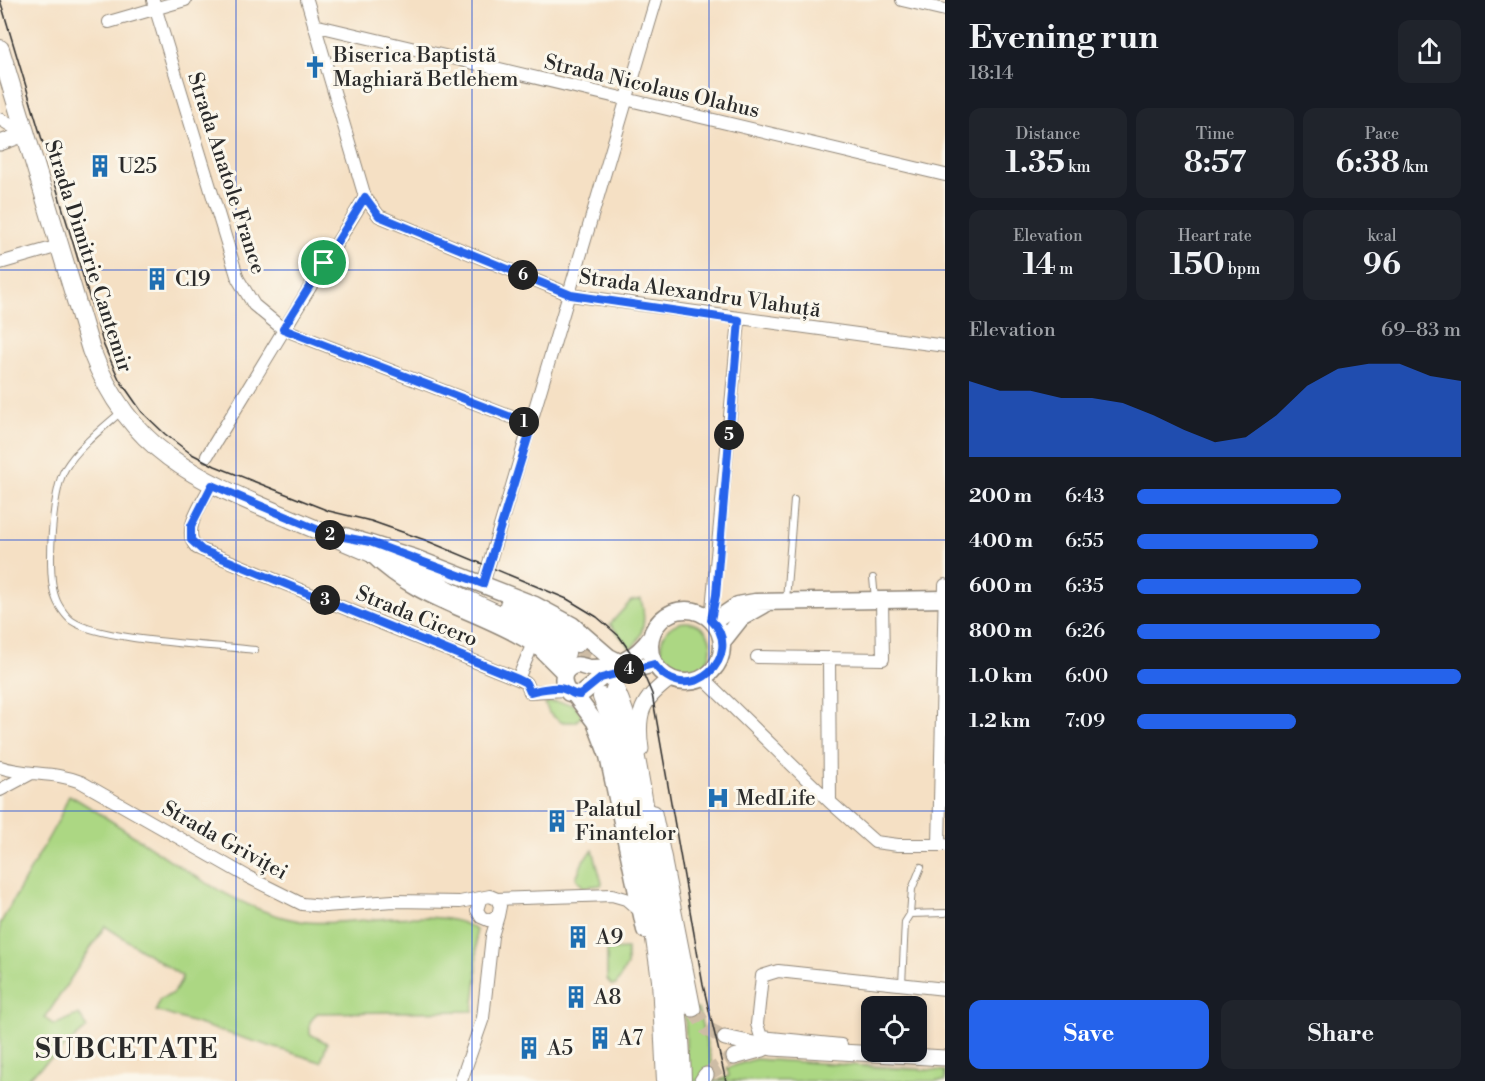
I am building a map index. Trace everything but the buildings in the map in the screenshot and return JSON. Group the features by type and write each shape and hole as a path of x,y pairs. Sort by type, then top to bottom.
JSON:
{"main road":[{"name":"Strada Dimitrie Cantemir","path":"2,58 94,358 122,411 143,435 171,459 212,485 428,578 465,587 519,609 572,648"},
{"path":"328,534 370,542 483,584 561,618 609,657 619,662"},
{"path":"369,552 392,573 411,586 533,643 595,722 608,756 651,955 667,990"},
{"path":"712,621 738,605 781,601 879,600 944,594"},
{"path":"651,638 654,664 670,679 687,682 703,678 717,666 722,642 741,618 750,611 781,601"},
{"path":"567,684 574,665 594,668 634,657 651,638 662,619 678,611 696,612 712,621 722,642"},
{"path":"567,684 583,695 601,678 654,664"},
{"path":"666,1081 667,990 661,868 630,731 608,693 667,990 682,1081"}],"street":[{"path":"109,22 154,4 185,0"},
{"path":"207,456 365,197 307,0"},
{"path":"483,584 571,295 656,0"},
{"path":"902,0 945,10"},
{"name":"Strada Anatole France","path":"154,4 238,279 254,305 283,329 532,425"},
{"name":"Strada Nicolaus Olahus","path":"315,25 945,175"},
{"path":"0,86 2,58"},
{"path":"0,119 25,134"},
{"path":"0,143 25,134"},
{"name":"Strada Alexandru Vlahuță","path":"365,197 379,216 571,295 739,320 945,346"},
{"path":"0,262 59,246"},
{"path":"712,621 739,320"},
{"name":"Strada Cicero","path":"212,485 190,530 191,540 197,548 518,679"},
{"path":"703,678 830,802 875,842 898,845 942,845 944,594"},
{"path":"757,657 883,659 879,600"},
{"path":"533,643 518,679 536,691 567,684"},
{"path":"829,658 830,802"},
{"path":"670,679 646,699 638,722 661,868 693,1009"},
{"path":"0,767 30,774"},
{"name":"Strada Griviței","path":"0,790 30,774 57,774 81,782 248,877 302,904 325,906 393,901 443,902 479,910"},
{"path":"612,895 627,886 631,869"},
{"path":"479,910 490,896 496,899 529,899 549,896 612,895 626,899 641,913"},
{"path":"460,1081 483,1018 490,950 500,906 496,899"},
{"path":"479,910 488,920 529,899"},
{"path":"479,910 490,950"},
{"path":"861,1047 768,1040 759,1035 757,1024 760,980 765,973 771,971 945,989"},
{"path":"725,1038 772,1048 861,1051"},
{"path":"734,1057 772,1048"},
{"path":"927,1056 945,1058"}],"lane":[{"path":"122,411 86,443 63,471 52,520 51,570 55,598 70,620 96,632 255,650"},
{"path":"781,601 794,500"},
{"path":"873,578 879,600"},
{"path":"902,984 905,922 910,914 912,889 921,867"},
{"path":"910,914 945,914"}],"green space":[{"path":"641,599 644,612 642,632 631,649 610,624 631,601"},
{"path":"686,622 700,626 707,633 711,647 707,661 700,668 686,672 672,668 665,661 661,647 665,633 672,626"},
{"path":"545,703 573,704 581,713 581,717 575,722 561,722 549,713"},
{"path":"69,795 211,886 270,913 300,921 319,923 392,918 440,918 460,922 476,930 477,978 473,1011 317,1013 310,1022 310,1034 327,1043 321,1062 156,1011 159,1000 174,991 182,976 105,926 45,1018 54,1025 79,1014 87,1028 24,1081 0,1081 0,924 59,819"},
{"path":"593,850 602,883 583,887 576,878 584,859"},
{"path":"627,949 627,965 616,985 611,985 607,979 607,950"},
{"path":"698,1009 716,1081 687,1081 685,1013"},
{"path":"755,1059 945,1071 945,1081 717,1081 729,1076 727,1068"}],"tunnel":[{"path":"577,643 595,659 609,680"},
{"path":"693,1009 707,1029 725,1038"},
{"path":"706,1075 734,1057"}],"tram line":[{"path":"0,0 104,346 119,379 142,412 190,453 215,466 329,511 371,521 425,540 567,599 597,617 619,636 640,666 652,694 703,985 726,1081"}],"place":[{"name":"Biserica Baptistă Maghiară Betlehem","path":"315,67"},
{"name":"U25","path":"100,166"},
{"name":"C19","path":"157,279"},
{"name":"MedLife","path":"718,798"},
{"name":"Palatul Finantelor","path":"557,821"},
{"name":"A9","path":"578,937"},
{"name":"A8","path":"576,997"},
{"name":"A7","path":"600,1038"},
{"name":"A5","path":"529,1048"}],"district":[{"name":"SUBCETATE","path":"127,1049"}],"route":[{"path":"365,197 379,216 571,295 739,320 716,595 711,620 720,633 722,642 717,666 710,673 698,680 679,682 668,678 654,664 596,680 583,695 554,689 530,692 526,683 518,679 197,548 191,540 191,526 212,485 328,534 370,542 483,584 532,425 283,329 324,263 365,197"}]}
